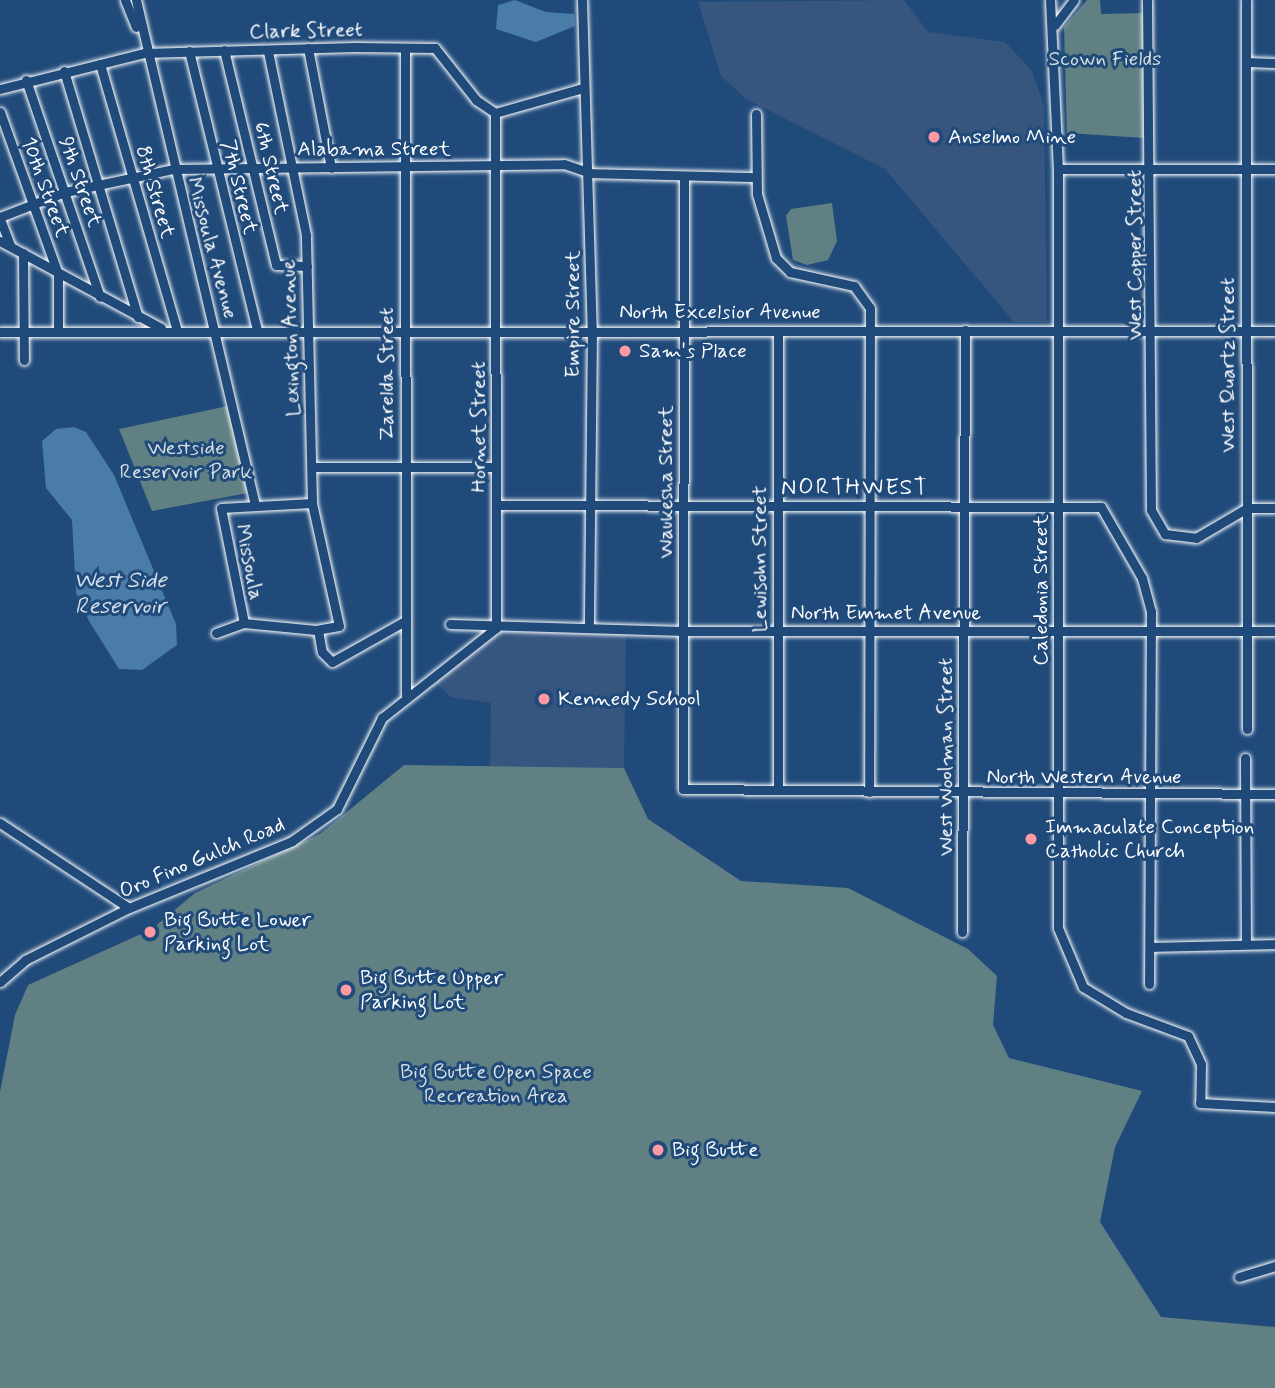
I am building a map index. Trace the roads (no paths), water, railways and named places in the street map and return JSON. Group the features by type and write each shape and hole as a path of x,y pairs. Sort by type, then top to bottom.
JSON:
{"street":[{"path":"125,0 140,34"},
{"name":"Missoula Avenue","path":"136,0 144,53 216,330 255,505"},
{"name":"Empire Street","path":"582,0 583,88 590,173 592,329 589,628"},
{"name":"Caledonia Street","path":"1050,0 1055,25 1058,169 1058,928 1083,987 1126,1013 1188,1036 1201,1064 1200,1103 1275,1107"},
{"path":"1055,25 1074,0"},
{"name":"West Copper Street","path":"1147,0 1152,168 1151,510 1165,534 1196,538 1247,509"},
{"name":"West Quartz Street","path":"1246,0 1247,729"},
{"path":"308,48 331,168"},
{"name":"Clark Street","path":"0,89 26,80 144,53 308,48 435,48 476,100 495,113"},
{"name":"Zarelda Street","path":"405,49 403,169 406,698"},
{"name":"6th Street","path":"224,50 276,265 307,266"},
{"name":"7th Street","path":"189,51 215,169 257,330"},
{"name":"Lexington Avenue","path":"268,51 292,166 307,266 312,503 338,626 318,630"},
{"path":"1246,62 1275,63"},
{"name":"8th Street","path":"100,64 177,330"},
{"path":"64,71 138,317"},
{"name":"9th Street","path":"26,80 100,296"},
{"path":"495,113 583,88"},
{"name":"10th Street","path":"0,112 58,274 58,330"},
{"name":"Hornet Street","path":"495,113 496,628"},
{"path":"756,114 755,177 767,234 785,269 854,286 869,302 872,506 869,792"},
{"name":"Alabama Street","path":"0,218 65,192 173,169 253,166 403,169 565,164 590,173 755,177"},
{"path":"1058,169 1275,169"},
{"name":"Waukesha Street","path":"683,789 684,176"},
{"path":"0,218 10,246"},
{"path":"0,241 164,330"},
{"path":"23,253 24,360"},
{"name":"North Excelsior Avenue","path":"0,332 308,329 1275,331"},
{"name":"West Woolman Street","path":"962,932 965,330"},
{"name":"Lewisohn Street","path":"778,331 778,788"},
{"path":"313,467 496,467"},
{"path":"255,505 312,503"},
{"name":"Missoula","path":"244,623 221,508 255,505"},
{"path":"496,505 1101,506 1147,590 1152,632 1152,947 1149,984"},
{"path":"1247,509 1275,508"},
{"path":"216,633 244,623 318,630 322,652 332,662 405,621"},
{"name":"North Emmet Avenue","path":"450,624 496,628 683,631 1275,631"},
{"path":"406,698 496,628"},
{"name":"Oro Fino Gulch Road","path":"0,982 25,960 129,908 292,841 337,809 382,718 406,698"},
{"path":"1245,758 1246,944"},
{"name":"North Western Avenue","path":"683,789 778,788 963,794 1275,794"},
{"path":"0,823 129,908"},
{"path":"1152,947 1275,944"},
{"path":"1239,1277 1275,1266"}],"water":[{"path":"515,0 546,12 574,14 575,26 536,42 496,29 498,5"},
{"name":"West Side Reservoir","path":"74,427 86,432 114,475 176,624 177,645 142,670 119,669 89,621 76,593 72,520 46,488 42,441 56,429"}],"place":[{"name":"Anselmo Mine","path":"934,137"},
{"name":"Sam's Place","path":"625,351"},
{"name":"Kennedy School","path":"544,699"},
{"name":"Immaculate Conception Catholic Church","path":"1031,839"},
{"name":"Big Butte Lower Parking Lot","path":"150,932"},
{"name":"Big Butte Upper Parking Lot","path":"346,990"},
{"name":"Big Butte","path":"658,1150"}],"district":[{"name":"NORTHWEST","path":"855,488"}],"park label":[{"name":"Scown Fields","path":"1105,59"},
{"name":"Westside Reservoir Park","path":"186,460"},
{"name":"Big Butte Open Space Recreation Area","path":"496,1084"}]}
